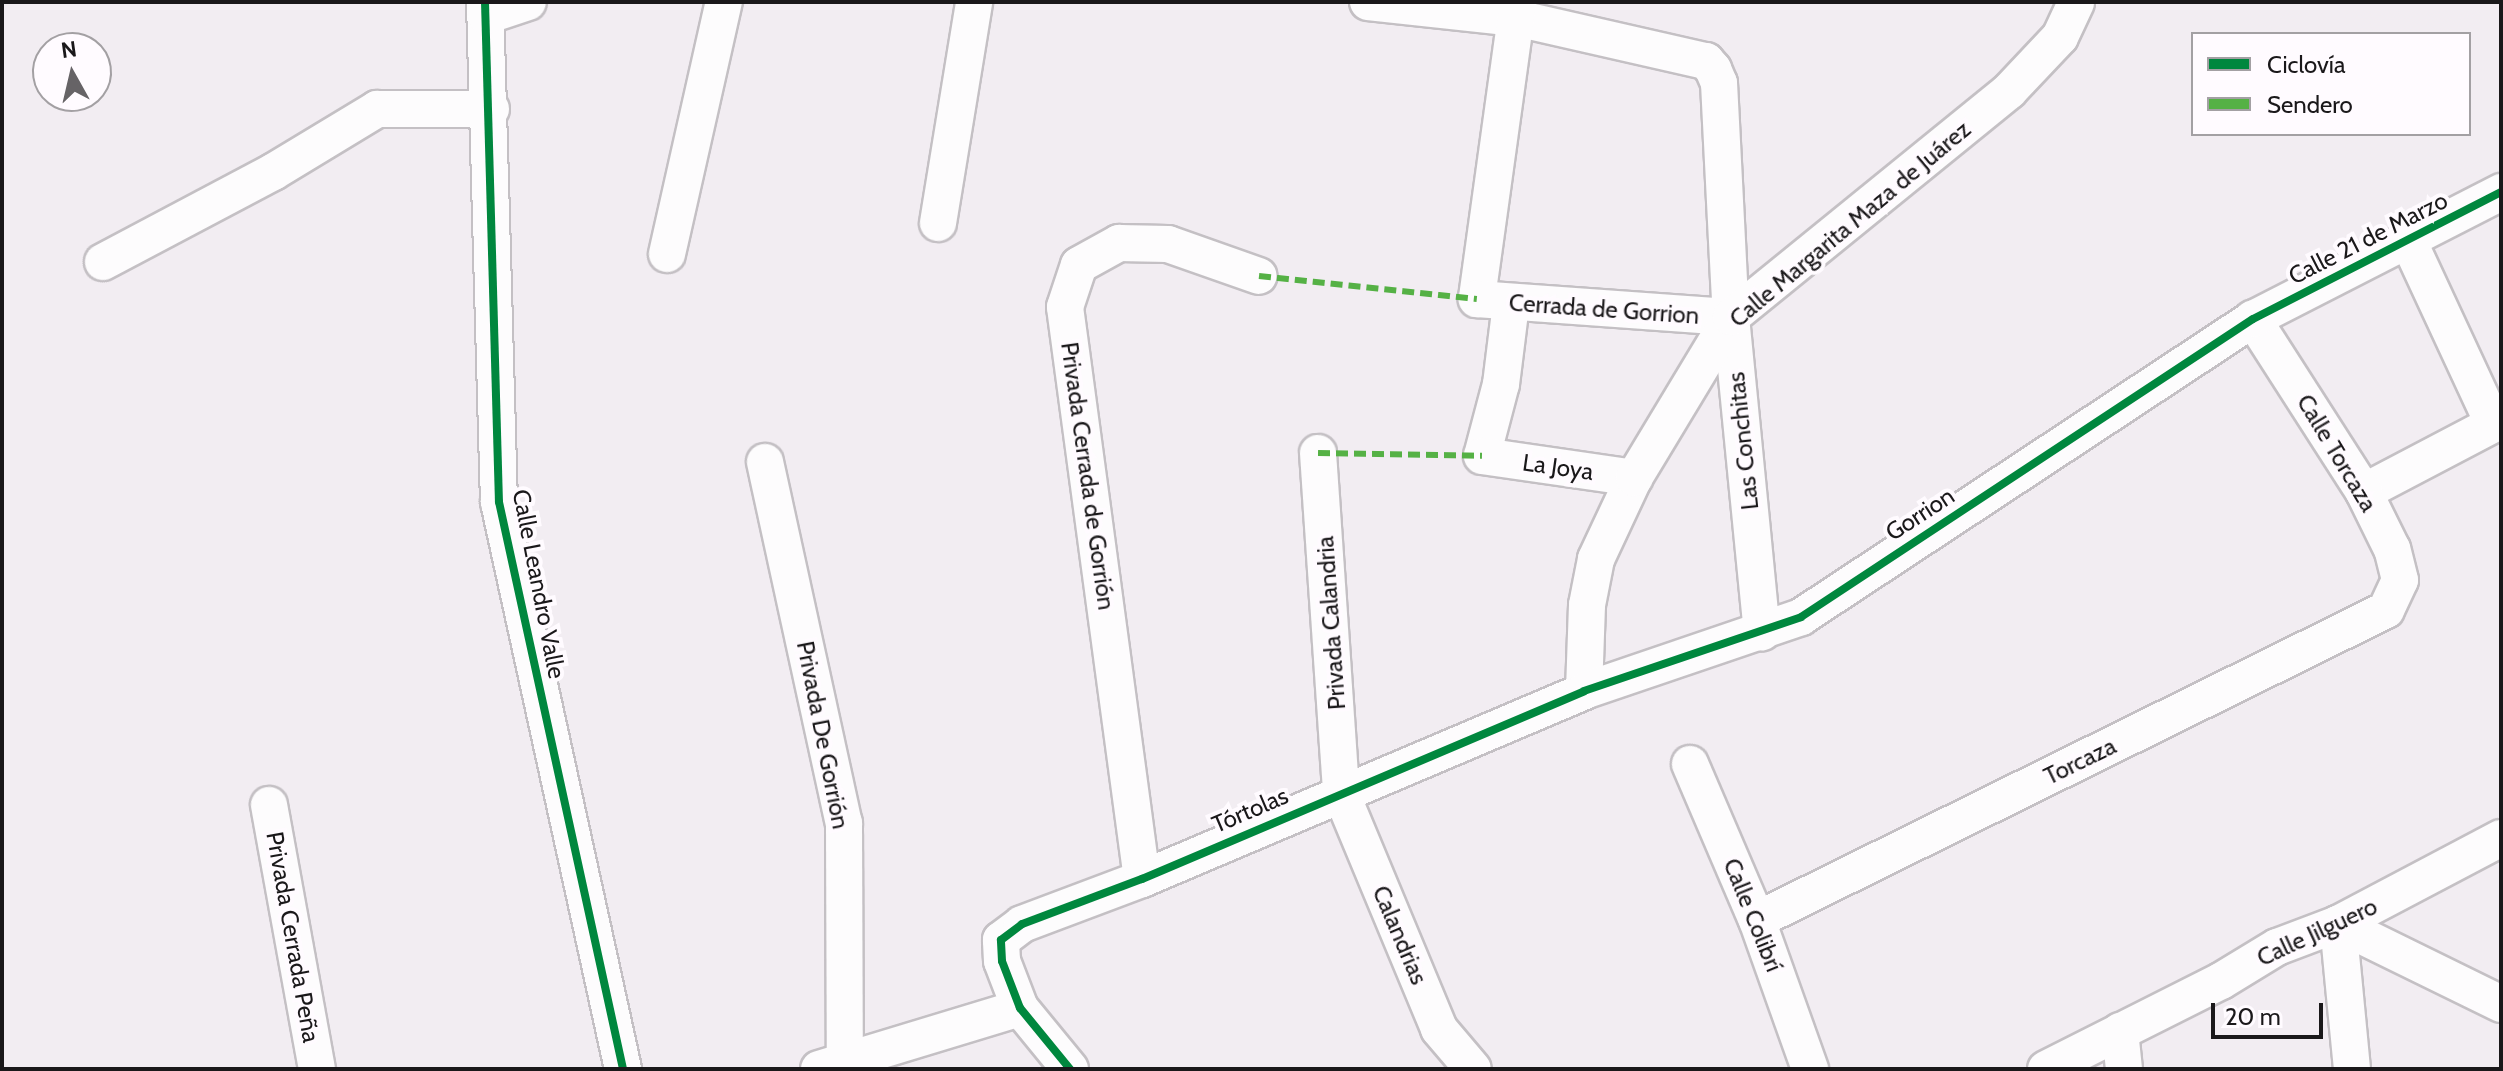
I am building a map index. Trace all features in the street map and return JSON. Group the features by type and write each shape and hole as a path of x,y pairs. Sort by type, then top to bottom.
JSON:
{"street":[{"path":"486,9 528,2"},
{"path":"667,254 724,2"},
{"path":"938,223 974,2"},
{"path":"1368,2 1517,10 1494,302"},
{"name":"Calle Margarita Maza de Juárez","path":"1584,691 1590,580 1634,478 1731,317 2009,91 2060,37 2076,2"},
{"name":"Calle Leandro Valle","path":"486,9 499,502 623,1069"},
{"name":"Las Conchitas","path":"1517,10 1706,61 1719,83 1731,317 1762,632"},
{"path":"103,262 273,172 377,109 491,109"},
{"name":"Calle 21 de Marzo","path":"2253,319 2501,192"},
{"path":"2364,492 2497,422 2408,240"},
{"name":"Privada Cerrada de Gorrión","path":"1142,879 1065,307 1079,265 1119,243 1168,244 1259,276"},
{"name":"Cerrada de Gorrion","path":"1494,302 1731,317"},
{"name":"La Joya","path":"1494,302 1501,384 1482,456 1634,478"},
{"name":"Calle Torcaza","path":"2253,319 2364,492 2392,549 2400,580 2397,596"},
{"name":"Gorrion","path":"1584,691 1801,617 2253,319"},
{"name":"Privada Calandria","path":"1318,453 1341,793"},
{"name":"Privada De Gorrión","path":"765,462 844,823 832,1065"},
{"name":"Torcaza","path":"1757,920 2386,610 2397,596"},
{"name":"Tórtolas","path":"1020,1008 998,949 1008,932 1142,879 1584,691"},
{"name":"Calle Colibrí","path":"1690,764 1757,920 1810,1069"},
{"name":"Calandrias","path":"1341,793 1439,1029 1473,1069"},
{"name":"Privada Cerrada Peña","path":"269,805 317,1069"},
{"name":"Calle Jilguero","path":"2046,1069 2277,947 2338,924 2501,838"},
{"path":"2338,924 2501,1004"},
{"path":"2338,924 2352,1069"},
{"path":"832,1065 1020,1008 1070,1069"},
{"path":"2120,1031 2124,1069"}],"marked path":[{"path":"1259,276 1477,299"},
{"path":"1318,453 1482,456"}],"cycle path":[{"path":"485,2 499,502 623,1069"},
{"path":"1070,1069 1020,1008 1002,961 1001,940 1022,924 1142,879 1584,691 1801,617 2253,319 2501,192"}]}
